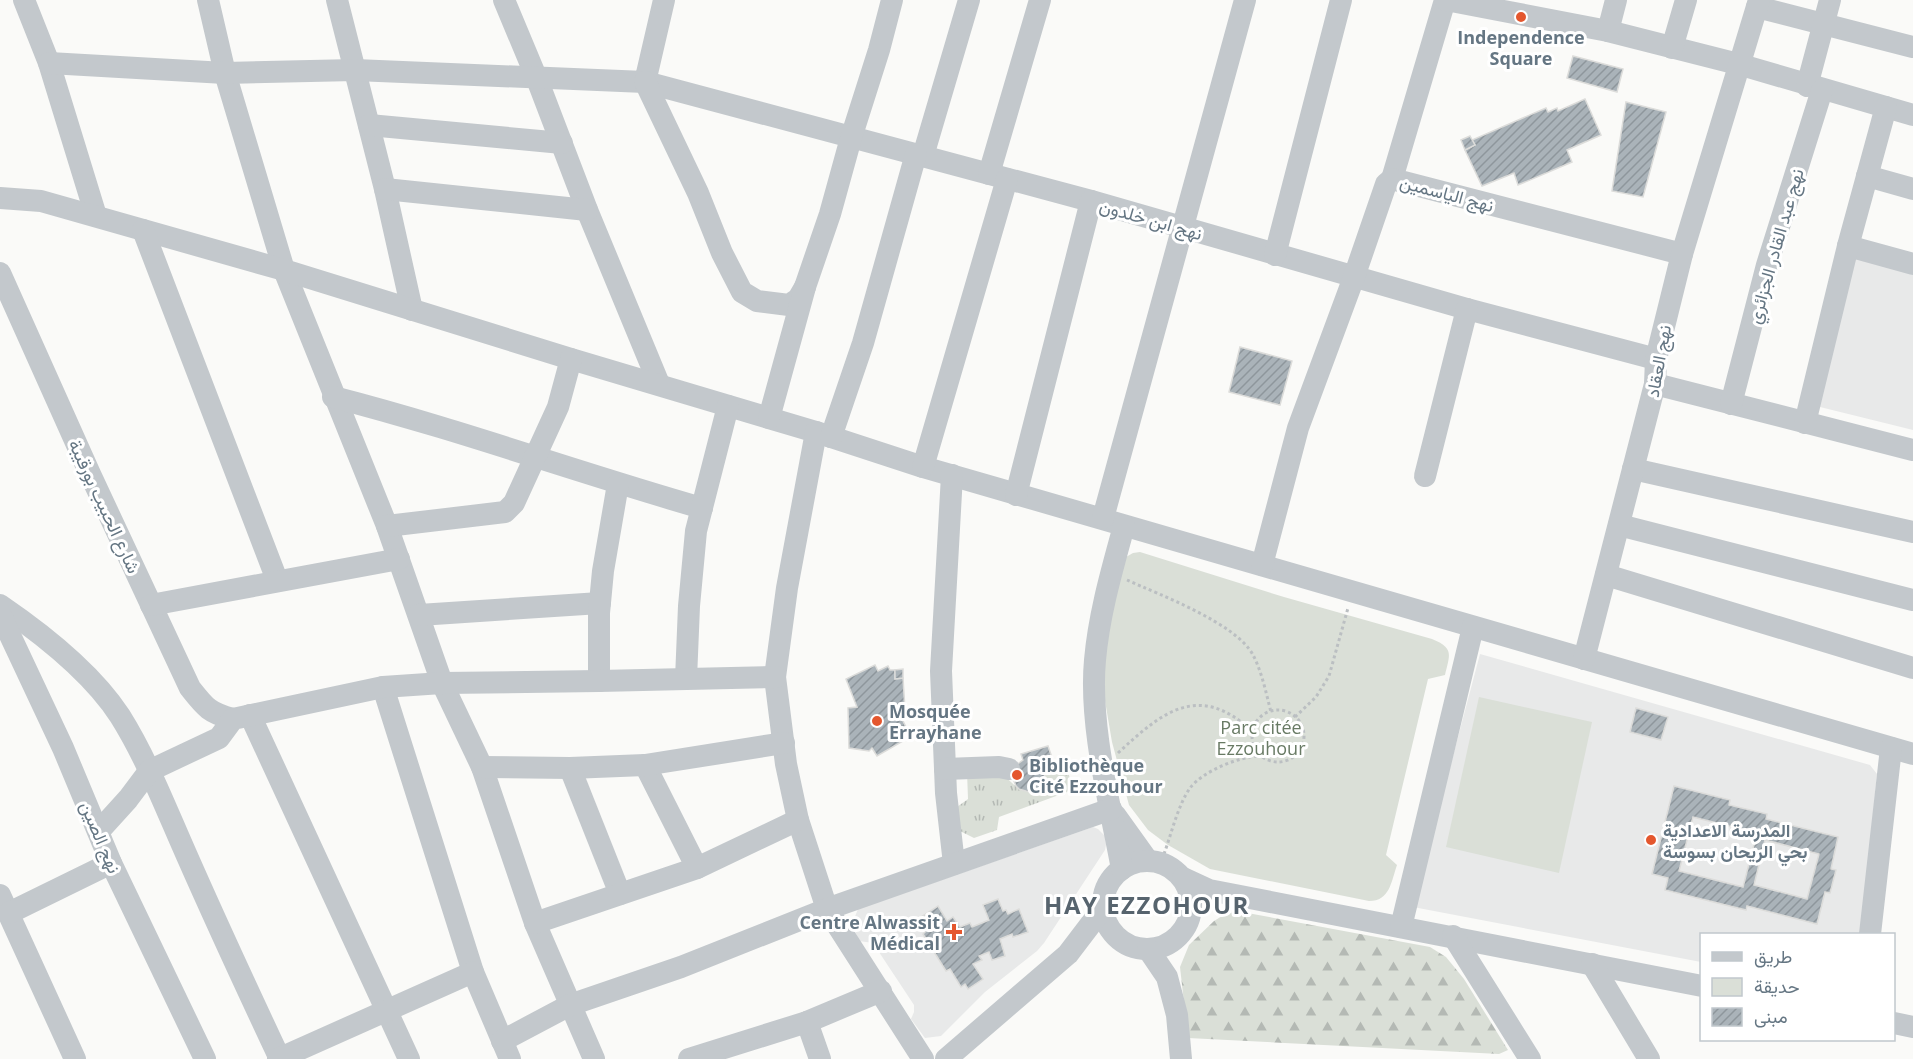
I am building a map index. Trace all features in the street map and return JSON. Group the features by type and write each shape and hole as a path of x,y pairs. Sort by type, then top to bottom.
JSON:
{"street":[{"path":"24,0 49,63 96,216"},
{"path":"208,0 225,73 284,270 333,397 387,526 442,683 482,768 535,923 594,1059"},
{"path":"337,0 385,189 412,310"},
{"path":"504,0 659,384"},
{"path":"664,0 645,82 742,292 757,301 789,304 798,299 805,287"},
{"path":"923,1059 827,909 798,820 784,744 775,676 787,588 823,435 863,343 919,155 969,0"},
{"path":"923,467 998,177 1040,0"},
{"path":"1103,518 1245,0"},
{"path":"1275,255 1341,0"},
{"path":"1446,0 1537,9 1608,31 1738,64 1913,115"},
{"name":"نهج الياسمين","path":"1446,0 1392,179 1682,254"},
{"path":"1608,31 1616,0"},
{"path":"1672,48 1686,0"},
{"name":"نهج عبد القادر الجزائري","path":"1731,404 1814,88 1830,0"},
{"path":"769,418 805,287 830,214 850,138 866,95 886,2"},
{"path":"1758,3 1824,24 1913,47"},
{"name":"نهج العقاد","path":"1584,659 1655,384 1656,359 1682,254 1758,3"},
{"name":"نهج ابن خلدون","path":"49,63 225,73 355,70 645,82 1091,201 1467,309 1656,359"},
{"path":"1804,423 1848,246 1886,107"},
{"path":"369,125 562,142"},
{"path":"1867,176 1913,189"},
{"path":"1262,566 1298,428 1386,184 1392,179"},
{"path":"385,189 587,210"},
{"path":"0,198 41,201 284,270 1016,495 1103,518 1124,526 1902,751 1870,933"},
{"path":"1016,495 1053,358 1091,201"},
{"path":"143,230 277,580"},
{"path":"1848,246 1913,264"},
{"name":"شارع الحبيب بورقيبة","path":"0,273 90,474 190,688 203,705 215,714 242,717"},
{"path":"1425,476 1467,309"},
{"path":"387,526 505,512 514,503 558,407 571,359"},
{"path":"1655,384 1913,450"},
{"path":"333,397 443,427 618,484 702,508"},
{"path":"686,679 689,606 696,531 729,406"},
{"path":"1633,469 1913,532"},
{"path":"952,475 941,671 945,769 954,864"},
{"path":"599,681 600,603 603,571 618,484"},
{"path":"1619,525 1913,600"},
{"path":"1122,869 1095,711 1094,662 1101,609 1124,526"},
{"path":"151,604 399,559"},
{"path":"1606,575 1913,668"},
{"path":"419,615 600,603"},
{"path":"0,604 35,629 93,684 119,715 149,771 232,959 279,1058 473,972"},
{"name":"نهج الصين","path":"0,614 63,748 111,864 205,1059"},
{"path":"1401,927 1473,627"},
{"path":"99,831 128,800 149,771 219,738 242,717 382,687 442,683 775,676"},
{"path":"382,687 473,972 506,1050 570,1005 681,967 827,909 1111,809"},
{"path":"242,717 409,1059"},
{"path":"482,768 645,765 784,744"},
{"path":"645,765 697,868"},
{"path":"945,769 999,767 1009,769"},
{"path":"570,768 620,894"},
{"path":"1111,809 1155,862"},
{"path":"535,923 697,868 798,820"},
{"path":"1183,878 1190,892 1192,906 1189,921 1175,940 1162,947 1148,949 1130,946 1116,936 1107,923 1103,908 1104,893 1111,880 1122,869 1134,863 1155,862 1173,869 1183,878 1209,890 1700,986"},
{"path":"75,1059 4,904 111,864"},
{"path":"1189,921 1214,907 1242,896"},
{"path":"946,1059 1068,954 1103,908"},
{"path":"1068,954 1116,936"},
{"path":"1453,936 1530,1059"},
{"path":"1167,977 1175,940"},
{"path":"1148,949 1167,977 1177,1015 1181,1059"},
{"path":"1592,964 1649,1059"},
{"path":"689,1059 807,1022 881,991"},
{"path":"807,1022 820,1059"},
{"path":"1895,1023 1913,1027"},
{"path":"740,1059 754,1038"}],"path":[{"path":"1112,572 1212,620 1245,644 1257,664 1271,712"},
{"path":"1295,717 1316,697 1329,676 1353,592"},
{"path":"1103,767 1150,724 1179,708 1192,705 1208,707 1242,722 1252,732"},
{"path":"1155,862 1183,801 1190,788 1200,778 1248,756 1261,756 1277,762 1285,761 1299,752 1304,737 1303,729 1295,717 1286,712 1271,712 1261,717 1252,732 1252,741 1261,756"}],"shaded area":[{"path":"1856,257 1913,270 1913,430 1816,406"},
{"name":"المدرسة الاعدادية بحي الريحان بسوسة","path":"1480,654 1870,765 1877,774 1861,933 1700,933 1700,962 1413,907"},
{"name":"Centre Alwassit Médical","path":"1093,827 1105,836 1105,850 1044,943 985,992 941,1036 925,1038 911,1019 914,1005 873,943 859,941 852,924 858,909"}],"green space":[{"name":"Parc citée Ezzouhour","path":"1140,552 1284,597 1432,639 1447,649 1449,657 1445,675 1428,679 1386,855 1397,865 1389,889 1381,898 1369,901 1210,869 1168,845 1148,830 1129,805 1112,742 1103,689 1106,632 1126,557"},
{"path":"1479,697 1592,722 1559,873 1446,847"},
{"path":"1066,766 1072,785 1067,792 999,817 997,830 974,838 960,831 957,807 968,799 967,772 1001,772 1020,789 1030,791 1041,786 1045,772"},
{"path":"1242,912 1430,947 1446,957 1464,979 1508,1050 1499,1054 1188,1038 1180,967 1189,945 1214,921 1227,913"}],"building":[{"path":"1573,56 1623,69 1617,92 1567,78"},
{"path":"1585,99 1601,135 1567,150 1572,162 1518,185 1514,173 1482,186 1465,150 1475,145 1472,140 1546,108 1548,112 1557,108 1558,111"},
{"path":"1626,102 1666,112 1643,197 1612,191"},
{"path":"1470,136 1475,145 1465,150 1461,140"},
{"path":"1240,347 1292,361 1280,405 1229,392"},
{"path":"875,665 878,671 888,666 890,670 895,670 895,679 903,678 905,710 899,713 907,729 899,734 903,741 877,756 872,748 869,751 849,748 848,708 857,707 846,679"},
{"path":"903,669 903,678 895,679 895,670"},
{"path":"1636,708 1668,717 1661,740 1630,732"},
{"path":"1048,746 1056,769 1045,772 1044,782 1038,789 1029,792 1019,789 1012,776 1015,766 1023,760 1021,754"},
{"path":"1674,786 1730,800 1729,805 1767,814 1766,819 1838,837 1831,869 1836,870 1830,893 1825,892 1817,924 1747,906 1746,910 1665,890 1668,878 1652,874","holes":["1693,817 1757,833 1743,887 1679,871","1765,840 1819,854 1807,899 1754,885"]},
{"path":"998,899 1003,911 1006,910 1008,914 1019,909 1028,932 1013,937 1012,934 1000,939 1005,956 992,960 989,952 979,956 982,960 973,964 983,979 968,989 965,984 961,987 950,969 946,971 923,934 925,932 918,919 938,906 947,921 953,917 960,927 970,923 972,927 989,920 983,905"}],"place":[{"name":"Independence Square","path":"1521,17"},
{"name":"Mosquée Errayhane","path":"877,721"},
{"name":"Bibliothèque Cité Ezzouhour","path":"1017,775"},
{"name":"المدرسة الاعدادية بحي الريحان بسوسة","path":"1651,840"},
{"name":"Centre Alwassit Médical","path":"954,932"}],"district":[{"name":"HAY EZZOHOUR","path":"1147,904"}]}
